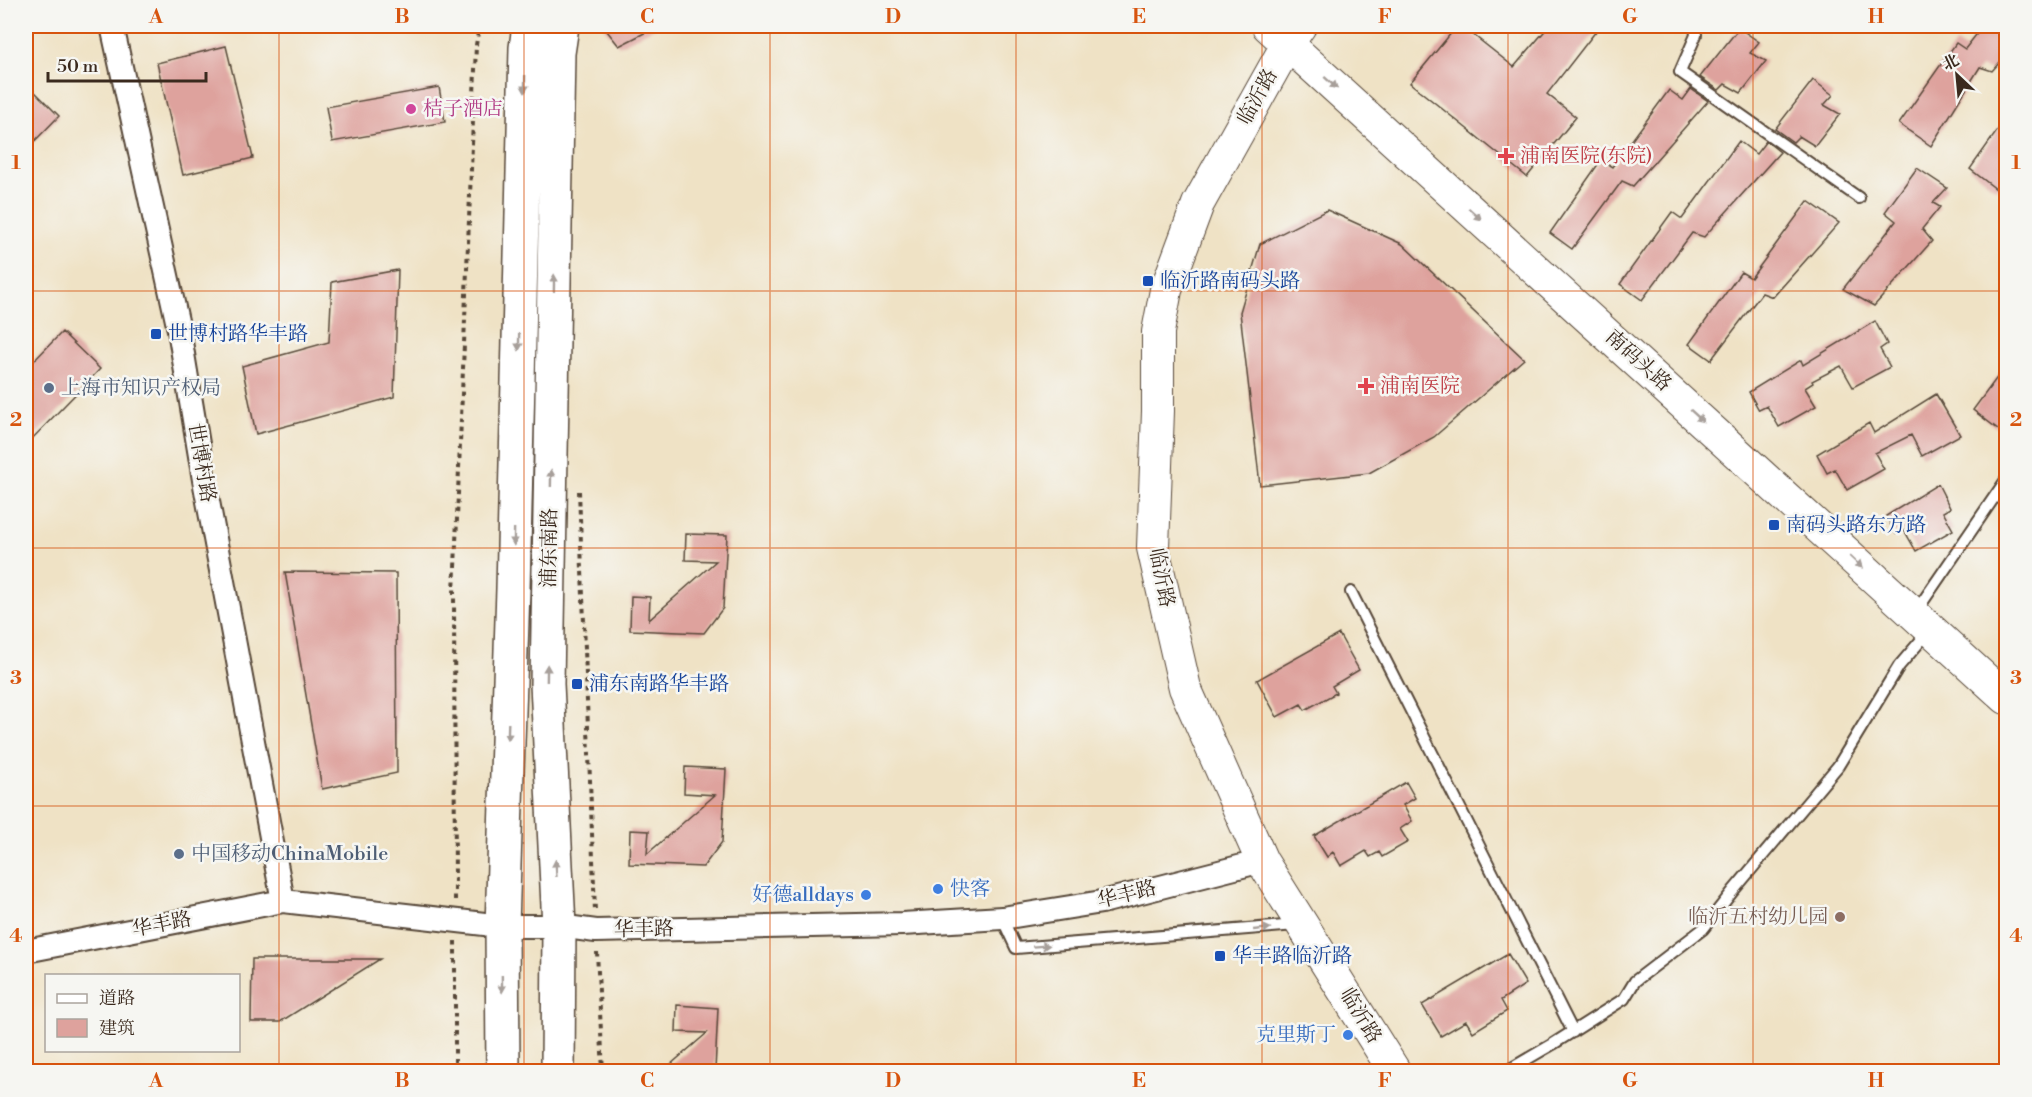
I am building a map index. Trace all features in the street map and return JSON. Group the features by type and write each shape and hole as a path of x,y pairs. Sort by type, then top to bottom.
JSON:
{"main road":[{"name":"浦东南路","path":"503,1071 502,926 526,48 529,26"},
{"name":"浦东南路","path":"558,1071 559,926 547,684 558,53 562,26"}],"street":[{"name":"世博村路","path":"112,26 179,330 204,480 283,901"},
{"name":"南码头路","path":"1286,32 1781,492 2007,698"},
{"name":"临沂路","path":"1286,32 1198,204 1166,290 1158,332 1158,411 1153,548 1185,688 1262,861 1395,1071"},
{"name":"华丰路","path":"26,951 283,901 502,926 559,926 596,931 902,924 1002,918 1102,902 1262,861"}],"lane":[{"path":"1695,26 1696,35 1680,72 1860,198"},
{"path":"1505,1071 1573,1032 1624,999 1635,981 1704,929 1838,766 2007,480"},
{"path":"1350,592 1573,1032"},
{"path":"1002,918 1016,948 1303,925"}],"path":[{"path":"455,1071 454,593 479,26"},
{"name":"浦东南路","path":"579,490 603,1071"}],"building":[{"path":"603,26 658,26 619,46"},
{"path":"1457,26 1462,26 1514,67 1549,26 1600,26 1547,94 1576,117 1527,177 1410,83"},
{"path":"1983,26 2007,26 2007,54 1992,71 1980,67 1931,146 1899,124 1956,43 1965,49"},
{"path":"1739,28 1759,42 1750,53 1766,61 1741,93 1725,84 1719,90 1700,77"},
{"path":"226,46 253,158 183,175 157,63"},
{"path":"1813,80 1833,95 1824,105 1840,114 1815,146 1799,136 1793,142 1775,129"},
{"path":"26,83 59,116 26,150"},
{"path":"439,87 445,122 332,142 326,107"},
{"path":"1691,89 1708,101 1633,186 1622,181 1572,249 1550,233 1601,160 1612,167 1669,90 1683,100"},
{"path":"2007,117 2007,176 1996,189 1970,169"},
{"path":"1739,141 1756,154 1766,141 1780,152 1704,237 1692,233 1642,300 1620,284 1672,212 1682,219"},
{"path":"1917,168 1947,188 1933,203 1940,207 1922,229 1932,241 1874,306 1843,289 1896,221 1885,212"},
{"path":"1808,201 1839,223 1773,297 1762,293 1711,360 1689,344 1741,272 1751,278"},
{"path":"1327,210 1402,244 1524,359 1434,437 1369,473 1260,485 1240,312 1260,244"},
{"path":"398,270 394,397 256,434 242,366 329,342 332,282"},
{"path":"1875,321 1887,344 1880,349 1890,367 1853,387 1841,366 1812,381 1813,383 1805,388 1816,406 1779,427 1767,406 1759,410 1749,392 1801,360 1803,365"},
{"path":"62,332 100,369 26,445 26,369"},
{"path":"2007,364 2007,436 1973,410"},
{"path":"1936,394 1960,435 1922,456 1911,435 1875,453 1884,469 1847,490 1835,469 1827,473 1817,454 1869,423 1874,433"},
{"path":"1938,484 1950,508 1943,512 1953,530 1916,551 1904,530 1896,534 1886,516"},
{"path":"686,534 727,535 723,608 704,633 630,630 631,596 650,597 649,620 716,561 685,560"},
{"path":"285,572 396,573 397,773 322,789"},
{"path":"1339,634 1359,670 1332,686 1336,693 1305,710 1301,704 1277,717 1257,680"},
{"path":"685,767 726,769 722,842 703,867 629,864 630,830 649,831 647,854 715,795 684,793"},
{"path":"1406,782 1415,798 1403,805 1412,821 1400,829 1408,842 1382,857 1379,852 1370,857 1366,851 1341,866 1333,852 1327,857 1314,836"},
{"path":"1508,954 1526,984 1501,1000 1507,1011 1473,1032 1466,1021 1441,1036 1422,1005"},
{"path":"252,959 380,959 280,1022 251,1022"},
{"path":"677,1005 718,1008 715,1071 663,1071 707,1033 676,1032"}],"place":[{"name":"桔子酒店","path":"411,109"},
{"name":"浦南医院(东院)","path":"1506,156"},
{"name":"临沂路南码头路","path":"1148,281"},
{"name":"世博村路华丰路","path":"156,334"},
{"name":"浦南医院","path":"1366,386"},
{"name":"上海市知识产权局","path":"49,388"},
{"name":"南码头路东方路","path":"1774,525"},
{"name":"浦东南路华丰路","path":"577,684"},
{"name":"中国移动ChinaMobile","path":"179,854"},
{"name":"快客","path":"938,889"},
{"name":"好德alldays","path":"866,895"},
{"name":"临沂五村幼儿园","path":"1840,917"},
{"name":"华丰路临沂路","path":"1220,956"},
{"name":"克里斯丁","path":"1348,1035"}]}
